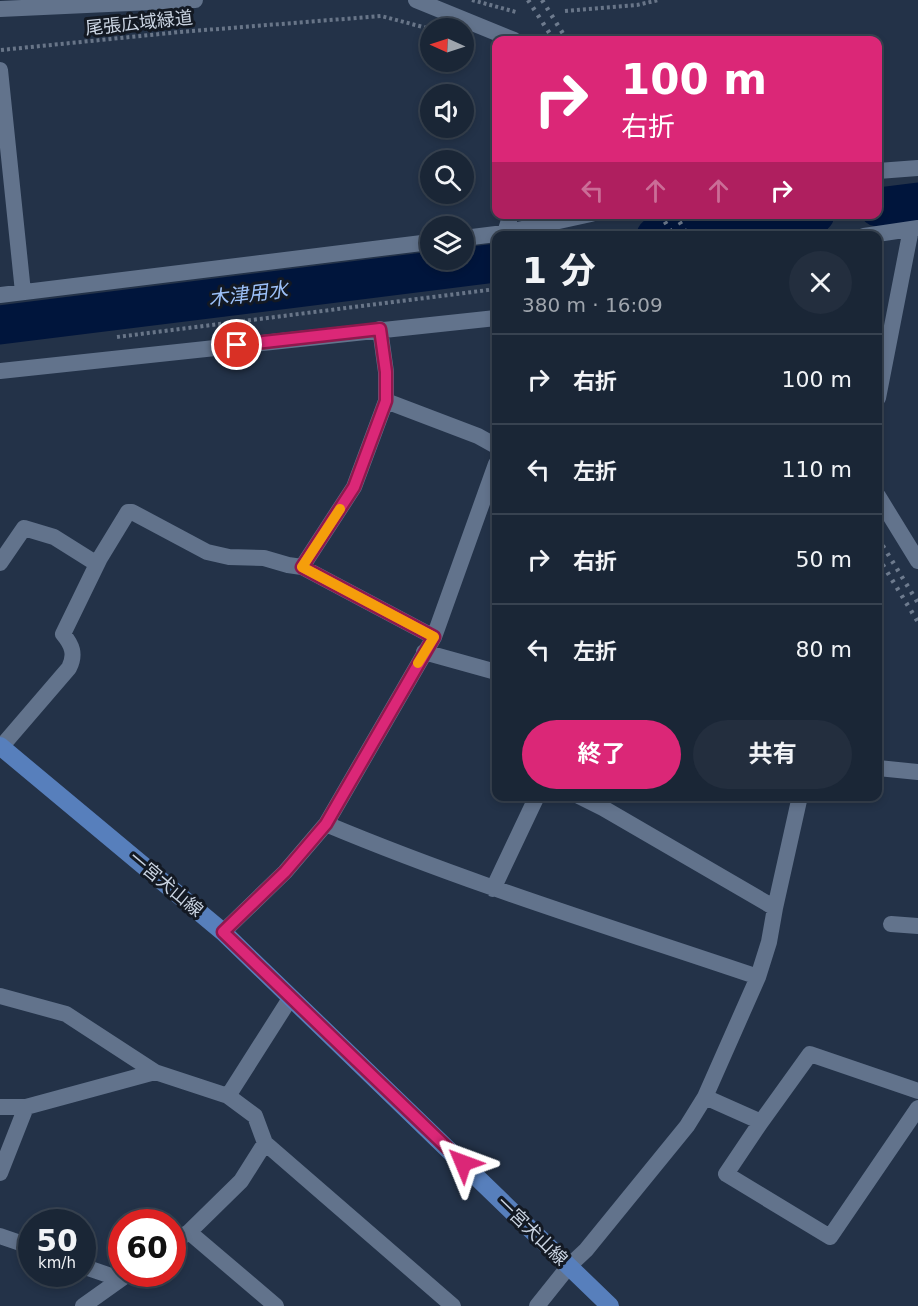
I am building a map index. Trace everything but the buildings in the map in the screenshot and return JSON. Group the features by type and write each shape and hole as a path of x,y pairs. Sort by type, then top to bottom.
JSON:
{"main road":[{"name":"一宮犬山線","path":"0,746 223,932 610,1306"}],"street":[{"path":"0,9 195,0"},
{"path":"416,0 504,36"},
{"path":"0,70 8,243 23,292"},
{"path":"882,171 918,168"},
{"path":"517,231 569,219"},
{"path":"882,233 915,228 882,380"},
{"path":"474,237 492,235"},
{"path":"0,295 420,243"},
{"path":"0,371 492,318"},
{"path":"302,567 354,487 386,401 386,372 380,329"},
{"path":"386,401 478,436 492,444"},
{"path":"223,932 285,872 326,824 434,637 492,475"},
{"path":"882,502 918,561"},
{"path":"0,746 69,668 73,651 63,634 97,564 128,512 132,512 207,552 229,557 264,558 288,566 302,567 434,637"},
{"path":"0,563 24,528 54,537 97,564"},
{"path":"424,652 492,671"},
{"path":"882,768 918,772"},
{"path":"493,889 535,801"},
{"path":"589,801 774,908"},
{"path":"537,1306 687,1126 705,1097 758,977 769,942 774,908 799,801"},
{"path":"326,824 395,853 493,889 758,977"},
{"path":"891,924 918,926"},
{"path":"0,996 66,1014 155,1072 228,1096 255,1116 265,1143 453,1306"},
{"path":"228,1096 291,997"},
{"path":"918,1091 810,1054 726,1174 830,1237 918,1108"},
{"path":"0,1107 26,1107 155,1072"},
{"path":"705,1097 761,1122"},
{"path":"0,1173 26,1107"},
{"path":"186,1234 242,1180 265,1143"},
{"path":"189,1232 276,1306"},
{"path":"0,1236 18,1242"},
{"path":"83,1306 109,1287"}],"path":[{"path":"472,0 516,12"},
{"path":"565,11 637,5 659,0"},
{"name":"尾張広域緑道","path":"0,50 180,32 381,16 427,28 439,10"},
{"path":"106,339 492,290"}],"waterway":[{"name":"木津用水","path":"882,206 918,202"},
{"name":"木津用水","path":"692,231 779,219"},
{"name":"木津用水","path":"0,325 492,264"}],"railway":[{"path":"528,0 551,36"},
{"path":"542,0 564,36"},
{"path":"663,219 671,231"},
{"path":"678,219 685,231"},
{"path":"882,544 918,603"},
{"path":"882,564 918,622"}],"slow traffic":[{"path":"340,509 302,567 434,637 418,663"}],"route":[{"path":"237,345 380,329 386,372 386,401 354,487 302,567 434,637 326,824 285,872 223,932 463,1163"}]}
